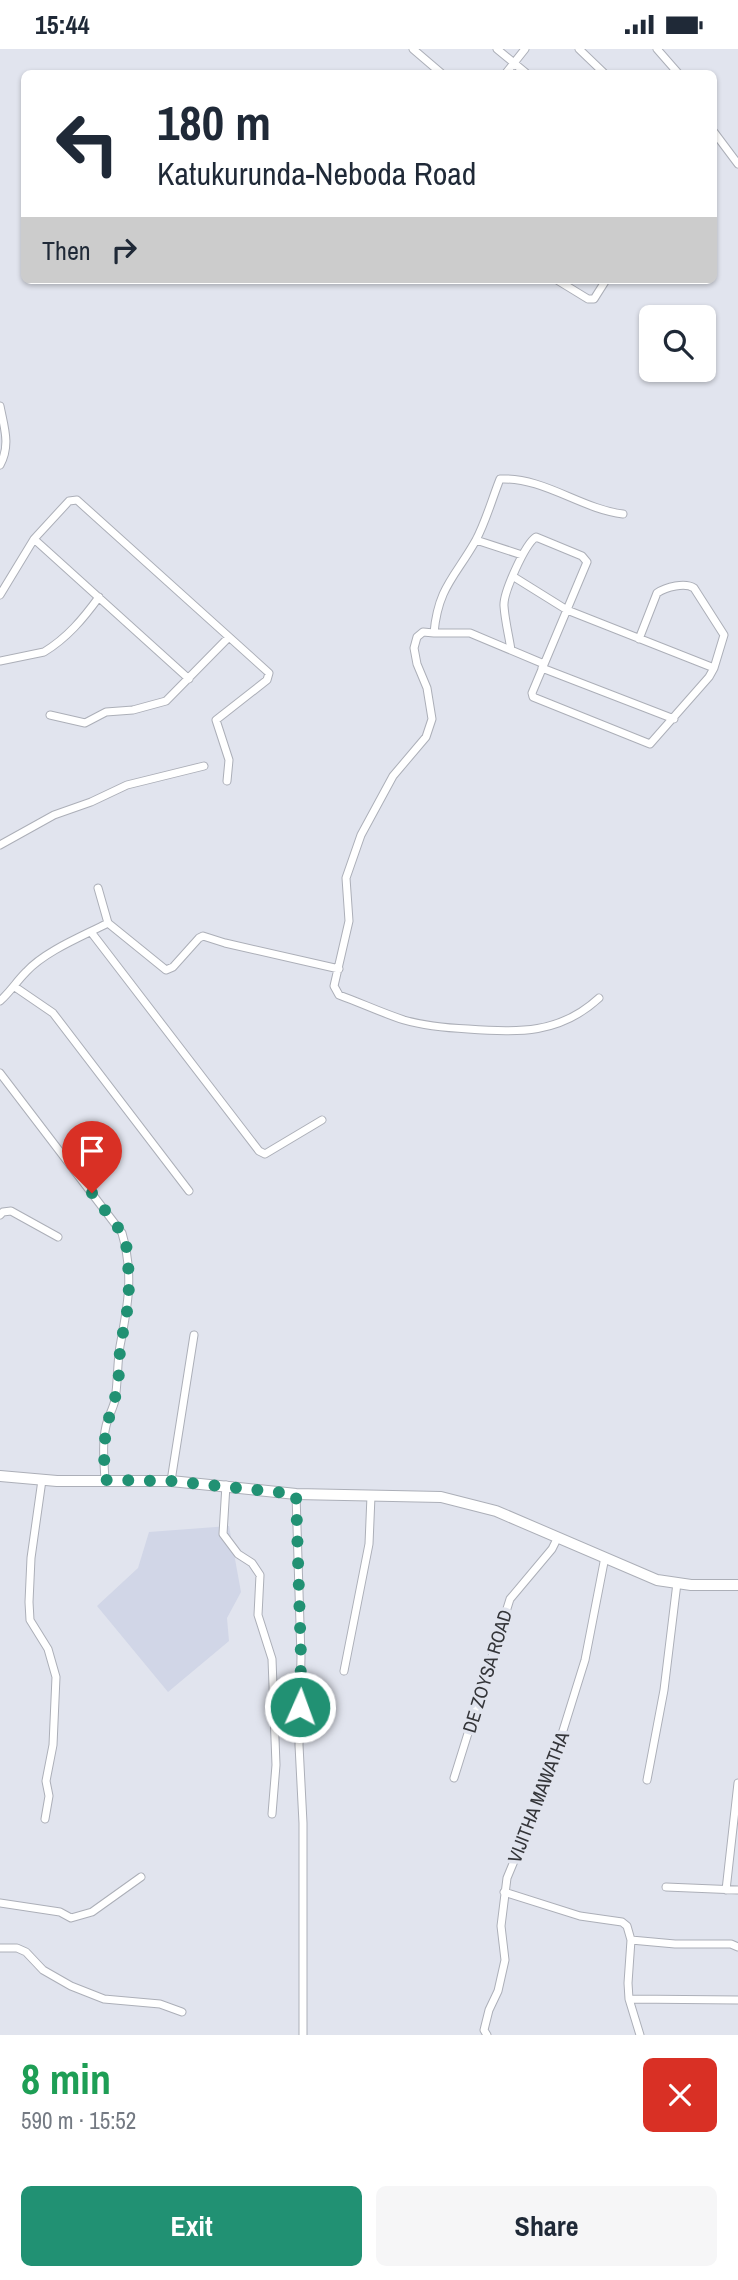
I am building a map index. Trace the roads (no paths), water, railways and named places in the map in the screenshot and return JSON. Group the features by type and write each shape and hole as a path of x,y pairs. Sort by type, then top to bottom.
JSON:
{"main road":[{"path":"0,1476 41,1480 172,1481 296,1494 441,1497 496,1511 657,1580 738,1585"}],"street":[{"path":"413,49 438,70"},
{"path":"497,49 522,70"},
{"path":"508,70 525,49"},
{"path":"579,49 601,70"},
{"path":"657,49 675,70"},
{"path":"717,136 738,164"},
{"path":"564,284 588,299 594,299 603,284"},
{"path":"0,406 7,443 6,454 0,465"},
{"path":"434,633 436,614 448,581 475,540 500,479 547,488 605,512 623,514"},
{"path":"0,595 34,539 69,501 77,501 268,673 269,676 216,720 229,760 227,781"},
{"path":"511,650 503,604 522,555 530,541 536,537 585,558 587,562 532,693 536,699 650,744 674,719 714,668 724,635 691,586 662,589 657,593 639,639"},
{"path":"34,539 189,679"},
{"path":"475,540 522,555"},
{"path":"514,577 566,610 714,668"},
{"path":"0,661 49,649 78,625 99,597"},
{"path":"599,998 587,1009 537,1030 509,1032 439,1027 405,1020 339,995 334,986 349,921 346,879 361,835 393,776 426,737 432,719 427,688 414,648 417,637 423,632 470,633 674,719"},
{"path":"50,715 85,723 106,712 133,710 166,701 229,638"},
{"path":"0,845 54,815 127,785 204,766"},
{"path":"98,888 108,923 166,970 173,967 199,937 203,936 339,969"},
{"path":"0,1001 15,987 26,971 54,951 108,923"},
{"path":"91,932 259,1151 265,1154 322,1120"},
{"path":"15,987 53,1013 189,1191"},
{"path":"0,1073 122,1233 128,1252 129,1301 120,1348 114,1404 106,1426 105,1480"},
{"path":"0,1215 11,1211 58,1237"},
{"path":"172,1481 194,1335"},
{"path":"41,1480 31,1558 29,1602 30,1620 48,1650 56,1677 53,1745 46,1781 49,1796 45,1819"},
{"path":"226,1485 223,1534 238,1554 252,1563 261,1580 258,1615 272,1659 276,1765 272,1814"},
{"path":"296,1494 301,1657 299,1745 303,1823 303,2035"},
{"path":"344,1671 369,1544 371,1496"},
{"name":"DE ZOYSA ROAD","path":"454,1778 510,1599 552,1549 558,1537"},
{"name":"VIJITHA MAWATHA","path":"487,2035 484,2030 498,1991 505,1960 501,1926 507,1878 547,1782 582,1672 605,1557"},
{"path":"647,1780 664,1690 677,1583"},
{"path":"726,1890 738,1783"},
{"path":"0,1903 60,1912 71,1918 92,1912 141,1877"},
{"path":"666,1887 738,1890"},
{"path":"504,1892 580,1916 622,1921 627,1926 631,1940 629,2000 640,2035"},
{"path":"631,1940 675,1944 731,1944 738,1947"},
{"path":"0,1948 17,1948 26,1952 43,1970 71,1986 104,1999 160,2004 182,2012"},
{"path":"629,2000 738,2000"}]}
